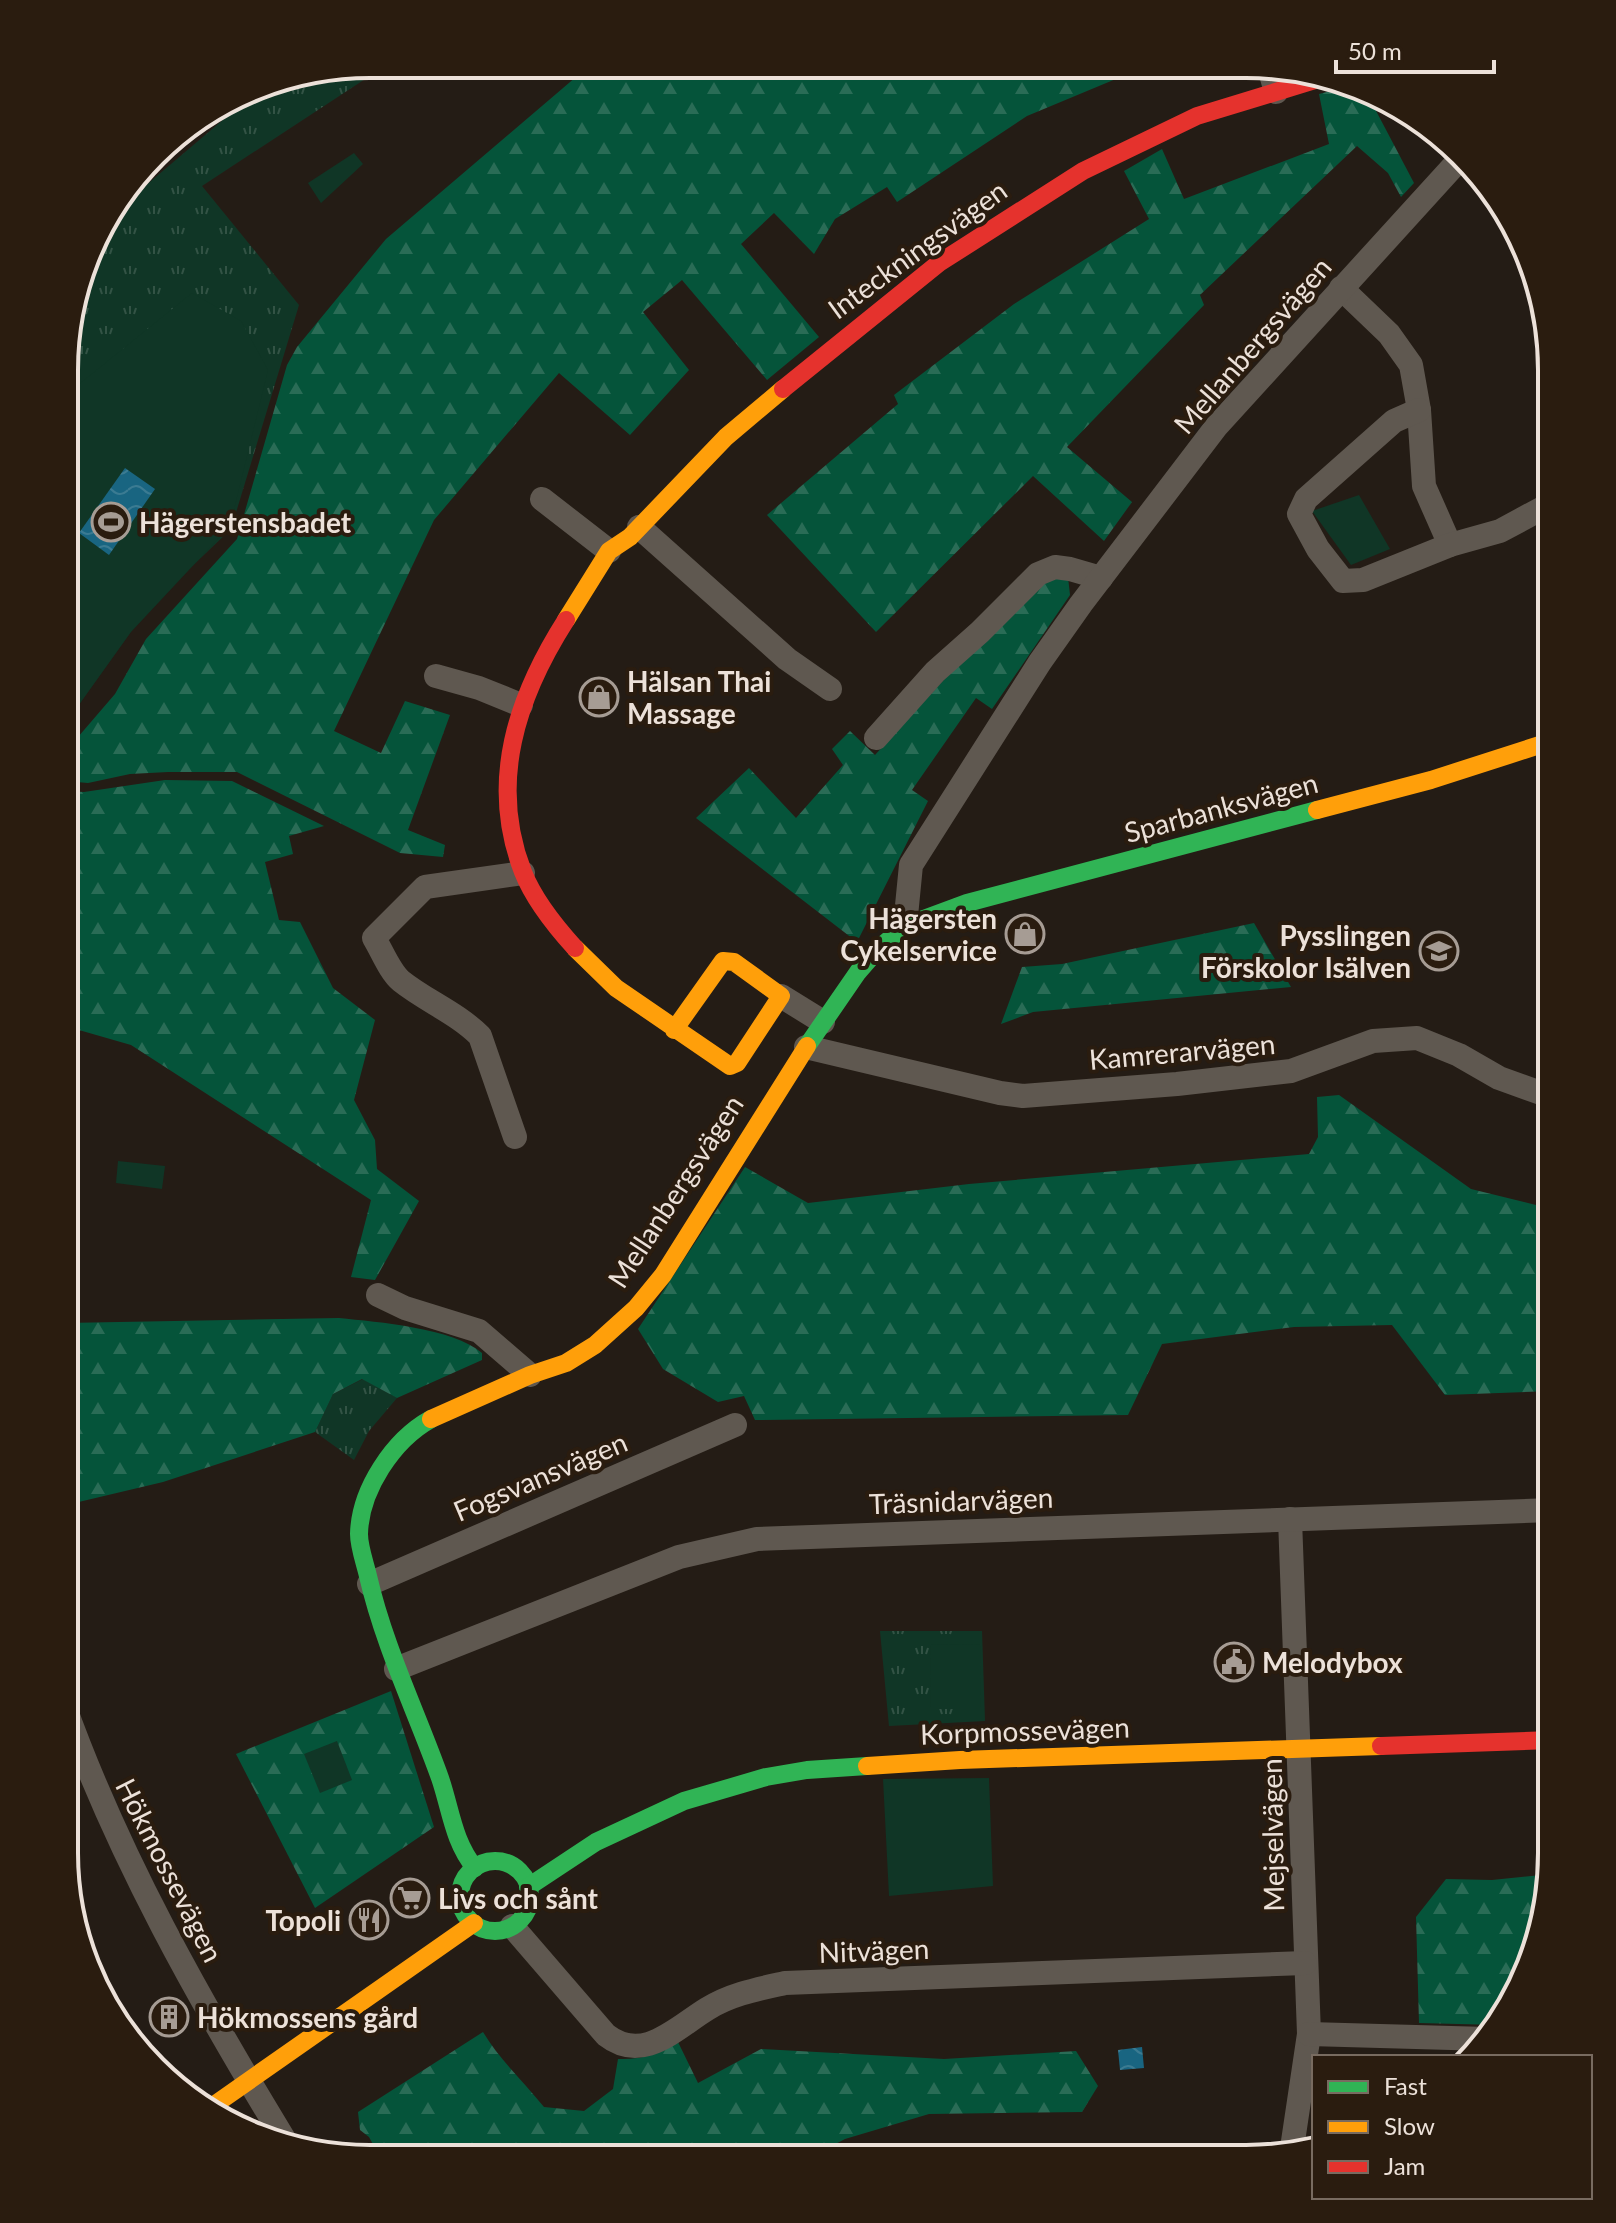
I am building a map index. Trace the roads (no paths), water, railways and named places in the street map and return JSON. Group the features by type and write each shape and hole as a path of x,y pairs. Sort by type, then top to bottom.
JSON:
{"street":[{"path":"1272,79 1276,92"},
{"name":"Inteckningsvägen","path":"781,996 737,1063 730,1066 616,988 582,957 552,922 523,873 507,813 509,764 521,705 554,639 609,551 639,527 726,437 826,352 939,263 1083,171 1197,116 1302,84"},
{"name":"Mellanbergsvägen","path":"475,1868 464,1854 453,1828 441,1781 396,1669 369,1584 361,1555 360,1520 368,1491 395,1451 410,1434 428,1421 530,1375 566,1363 595,1345 650,1293 823,1022 858,972 878,949 905,926 911,865 1040,662 1216,427 1454,166"},
{"path":"1341,288 1389,334 1411,365 1419,410 1424,486 1450,545"},
{"path":"1419,410 1394,421 1306,499 1299,514 1318,549 1343,581 1363,580 1450,545 1500,531 1538,511"},
{"path":"542,499 609,551"},
{"path":"639,527 787,659 830,689"},
{"path":"876,738 935,672 1038,574 1055,567 1101,578"},
{"path":"436,676 479,688 521,705"},
{"name":"Sparbanksvägen","path":"905,926 967,903 1431,780 1538,746"},
{"path":"515,1137 480,1036 444,1008 399,980 374,938 425,887 523,873"},
{"path":"674,1030 723,961 734,962 823,1022"},
{"name":"Kamrerarvägen","path":"806,1047 1023,1096 1291,1071 1373,1041 1417,1038 1459,1055 1499,1078 1538,1092"},
{"path":"378,1295 405,1308 479,1331 530,1375"},
{"name":"Fogsvansvägen","path":"369,1584 735,1425"},
{"name":"Träsnidarvägen","path":"396,1669 679,1557 757,1539 1538,1510"},
{"name":"Mejselvägen","path":"1290,1519 1309,2034 1293,2141"},
{"name":"Korpmossevägen","path":"528,1887 596,1842 684,1801 766,1777 807,1770 960,1760 1538,1740"},
{"name":"Hökmossevägen","path":"78,1743 91,1779 171,1944 279,2131"},
{"path":"492,1861 516,1867 528,1887 530,1894 525,1916 512,1926 495,1931 481,1929 464,1913 460,1896 462,1884 475,1868 492,1861"},
{"path":"218,2102 474,1923"},
{"name":"Nitvägen","path":"512,1926 606,2035 618,2044 638,2047 676,2032 707,2009 742,1992 785,1983 1305,1963"},
{"path":"1309,2034 1472,2039"}],"water":[{"path":"125,468 155,489 109,555 79,533"},
{"path":"1142,2047 1144,2068 1120,2070 1118,2050"}],"place":[{"name":"Hägerstensbadet","path":"111,522"},
{"name":"Hälsan Thai Massage","path":"599,697"},
{"name":"Hägersten Cykelservice","path":"1025,934"},
{"name":"Pysslingen Förskolor Isälven","path":"1439,951"},
{"name":"Melodybox","path":"1234,1662"},
{"name":"Livs och sånt","path":"410,1898"},
{"name":"Topoli","path":"369,1920"},
{"name":"Hökmossens gård","path":"169,2017"}]}
